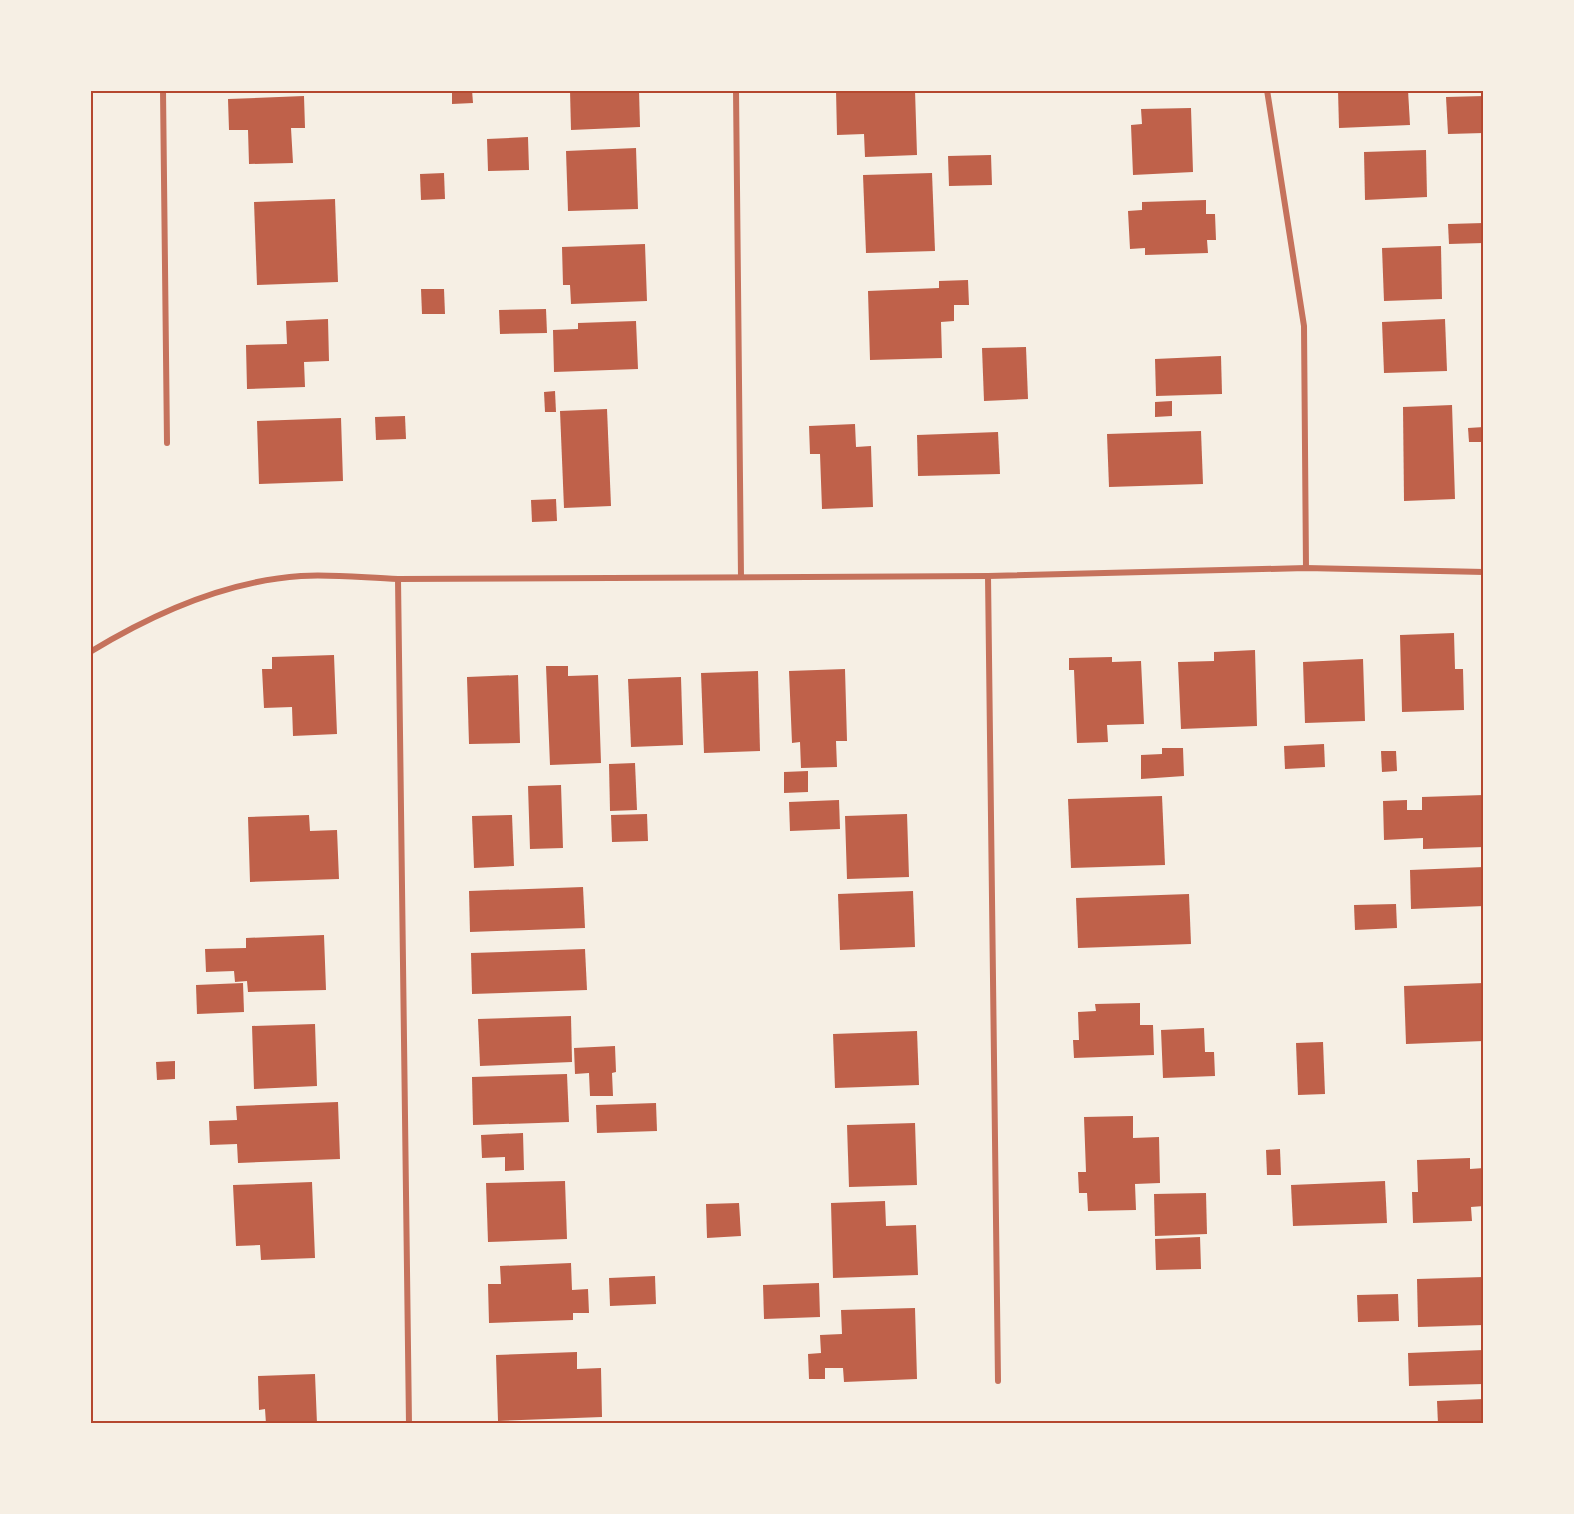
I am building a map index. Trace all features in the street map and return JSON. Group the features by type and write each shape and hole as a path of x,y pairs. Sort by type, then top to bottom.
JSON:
{"street":[{"path":"163,90 167,443"},
{"path":"736,90 741,577"},
{"path":"1267,90 1304,326 1306,568"},
{"path":"90,652 204,595 253,583 302,576 398,579 988,576 1306,568 1484,572"},
{"path":"988,576 998,1381"},
{"path":"398,579 408,1424"}],"building":[{"path":"452,90 472,90 473,103 452,104"},
{"path":"570,90 639,90 640,127 571,130"},
{"path":"836,90 915,90 917,155 865,157 864,134 837,135"},
{"path":"1338,90 1408,90 1410,125 1339,128"},
{"path":"304,96 305,128 291,128 293,163 249,164 248,130 229,130 228,99"},
{"path":"1484,96 1484,133 1448,134 1446,97"},
{"path":"1191,108 1193,172 1133,175 1131,125 1142,124 1141,109"},
{"path":"528,137 529,170 488,171 487,139"},
{"path":"636,148 638,209 568,211 566,151"},
{"path":"1426,150 1427,197 1365,200 1364,152"},
{"path":"991,155 992,185 949,186 948,156"},
{"path":"444,173 445,199 421,200 420,174"},
{"path":"932,173 935,251 866,253 863,175"},
{"path":"335,199 338,282 257,285 254,202"},
{"path":"1206,200 1206,214 1215,214 1216,240 1207,240 1208,253 1145,255 1145,248 1130,249 1128,211 1142,210 1142,202"},
{"path":"1484,223 1484,243 1449,244 1448,224"},
{"path":"645,244 647,301 571,304 570,285 563,285 562,247"},
{"path":"1441,246 1442,299 1384,301 1382,248"},
{"path":"968,280 969,305 954,305 954,321 941,322 942,358 870,360 868,291 939,288 939,281"},
{"path":"421,289 444,289 445,314 422,314"},
{"path":"546,309 547,333 500,334 499,310"},
{"path":"328,319 329,361 304,362 305,387 247,389 246,345 287,344 286,321"},
{"path":"1445,319 1447,371 1384,373 1382,322"},
{"path":"636,321 638,369 554,372 553,330 578,329 578,323"},
{"path":"1026,347 1028,399 984,401 982,348"},
{"path":"1221,356 1222,394 1156,396 1155,359"},
{"path":"555,391 556,412 545,412 544,392"},
{"path":"1172,401 1172,416 1155,417 1155,402"},
{"path":"1452,405 1455,499 1404,501 1403,407"},
{"path":"607,409 611,506 564,508 560,411"},
{"path":"405,416 406,439 376,440 375,417"},
{"path":"341,418 343,481 259,484 257,421"},
{"path":"855,424 856,447 871,446 873,507 822,509 820,454 810,454 809,426"},
{"path":"1484,427 1484,442 1469,442 1468,428"},
{"path":"1201,431 1203,484 1109,487 1107,434"},
{"path":"998,432 1000,474 918,476 917,435"},
{"path":"556,499 557,521 532,522 531,500"},
{"path":"1454,633 1455,669 1463,669 1464,710 1402,712 1400,635"},
{"path":"1255,650 1257,726 1181,729 1178,662 1214,661 1214,652"},
{"path":"334,655 337,734 293,736 292,707 264,708 262,669 272,669 272,657"},
{"path":"1112,657 1112,662 1141,661 1144,724 1107,725 1108,742 1077,743 1074,670 1069,670 1069,658"},
{"path":"1363,659 1365,721 1305,723 1303,662"},
{"path":"546,666 568,666 568,676 598,675 601,763 550,765"},
{"path":"845,669 847,741 836,741 837,767 801,768 800,742 792,743 789,671"},
{"path":"758,671 760,751 704,753 701,673"},
{"path":"518,675 520,743 469,744 467,677"},
{"path":"681,677 683,745 631,747 628,679"},
{"path":"1324,744 1325,767 1285,769 1284,746"},
{"path":"1162,748 1183,748 1184,776 1141,779 1141,755 1162,754"},
{"path":"1381,751 1396,751 1397,771 1382,772"},
{"path":"635,763 637,810 610,811 609,764"},
{"path":"808,771 808,792 784,793 784,772"},
{"path":"561,785 563,848 530,849 528,786"},
{"path":"1484,795 1484,847 1423,849 1423,838 1384,840 1383,801 1407,800 1407,810 1422,810 1422,797"},
{"path":"1162,796 1165,865 1071,868 1068,799"},
{"path":"839,800 840,829 790,831 789,802"},
{"path":"647,814 648,841 612,842 611,815"},
{"path":"907,814 909,877 847,879 845,816"},
{"path":"309,815 310,831 337,830 339,879 250,882 248,817"},
{"path":"512,815 514,866 474,868 472,816"},
{"path":"1484,867 1484,906 1411,909 1410,870"},
{"path":"583,887 585,928 470,932 469,891"},
{"path":"913,891 915,947 840,950 838,894"},
{"path":"1189,894 1191,944 1078,948 1076,898"},
{"path":"1396,904 1397,928 1355,930 1354,905"},
{"path":"324,935 326,990 248,992 247,981 235,982 234,971 206,972 205,949 246,948 246,938"},
{"path":"585,949 587,990 472,994 471,953"},
{"path":"243,983 244,1012 197,1014 196,985"},
{"path":"1484,983 1484,1041 1406,1044 1404,986"},
{"path":"1140,1003 1140,1025 1153,1025 1154,1055 1074,1058 1073,1040 1079,1040 1078,1012 1096,1011 1095,1004"},
{"path":"571,1016 572,1062 480,1066 478,1019"},
{"path":"315,1024 317,1086 254,1089 252,1026"},
{"path":"1204,1028 1205,1052 1214,1052 1215,1076 1163,1078 1161,1030"},
{"path":"917,1031 919,1085 835,1088 833,1034"},
{"path":"1323,1042 1325,1094 1298,1095 1296,1043"},
{"path":"615,1046 616,1072 612,1073 613,1096 590,1096 589,1073 575,1074 574,1048"},
{"path":"175,1061 175,1079 157,1080 156,1062"},
{"path":"567,1074 569,1122 473,1125 472,1077"},
{"path":"338,1102 340,1159 238,1163 237,1144 210,1145 209,1121 237,1120 236,1106"},
{"path":"656,1103 657,1131 597,1133 596,1105"},
{"path":"1133,1116 1133,1138 1159,1137 1160,1183 1135,1184 1136,1210 1088,1211 1087,1193 1079,1193 1078,1172 1086,1172 1084,1117"},
{"path":"915,1123 917,1185 849,1187 847,1125"},
{"path":"523,1133 524,1170 505,1171 505,1157 482,1158 481,1135"},
{"path":"1280,1149 1281,1175 1267,1175 1266,1150"},
{"path":"1470,1158 1470,1169 1484,1168 1484,1206 1471,1207 1472,1221 1413,1223 1412,1192 1418,1192 1417,1160"},
{"path":"565,1181 567,1239 488,1242 486,1183"},
{"path":"1385,1181 1387,1223 1293,1226 1291,1185"},
{"path":"312,1182 315,1258 261,1260 260,1245 236,1246 233,1185"},
{"path":"1206,1193 1207,1234 1155,1236 1154,1194"},
{"path":"885,1201 886,1226 916,1225 918,1275 833,1278 831,1203"},
{"path":"739,1203 741,1236 707,1238 706,1204"},
{"path":"1200,1237 1201,1269 1156,1270 1155,1239"},
{"path":"571,1263 572,1290 588,1289 589,1313 573,1313 573,1320 489,1323 488,1284 501,1284 500,1266"},
{"path":"655,1276 656,1304 610,1306 609,1278"},
{"path":"1484,1277 1484,1325 1418,1327 1417,1279"},
{"path":"819,1283 820,1317 764,1319 763,1285"},
{"path":"1398,1294 1399,1321 1358,1322 1357,1295"},
{"path":"915,1308 917,1379 844,1382 843,1368 825,1368 825,1379 809,1379 808,1354 821,1353 820,1335 842,1334 841,1310"},
{"path":"1484,1350 1484,1384 1409,1386 1408,1353"},
{"path":"577,1352 577,1369 601,1368 602,1417 498,1421 496,1355"},
{"path":"315,1374 317,1424 266,1424 265,1409 259,1410 258,1376"},
{"path":"1484,1399 1484,1424 1438,1424 1437,1401"}]}
